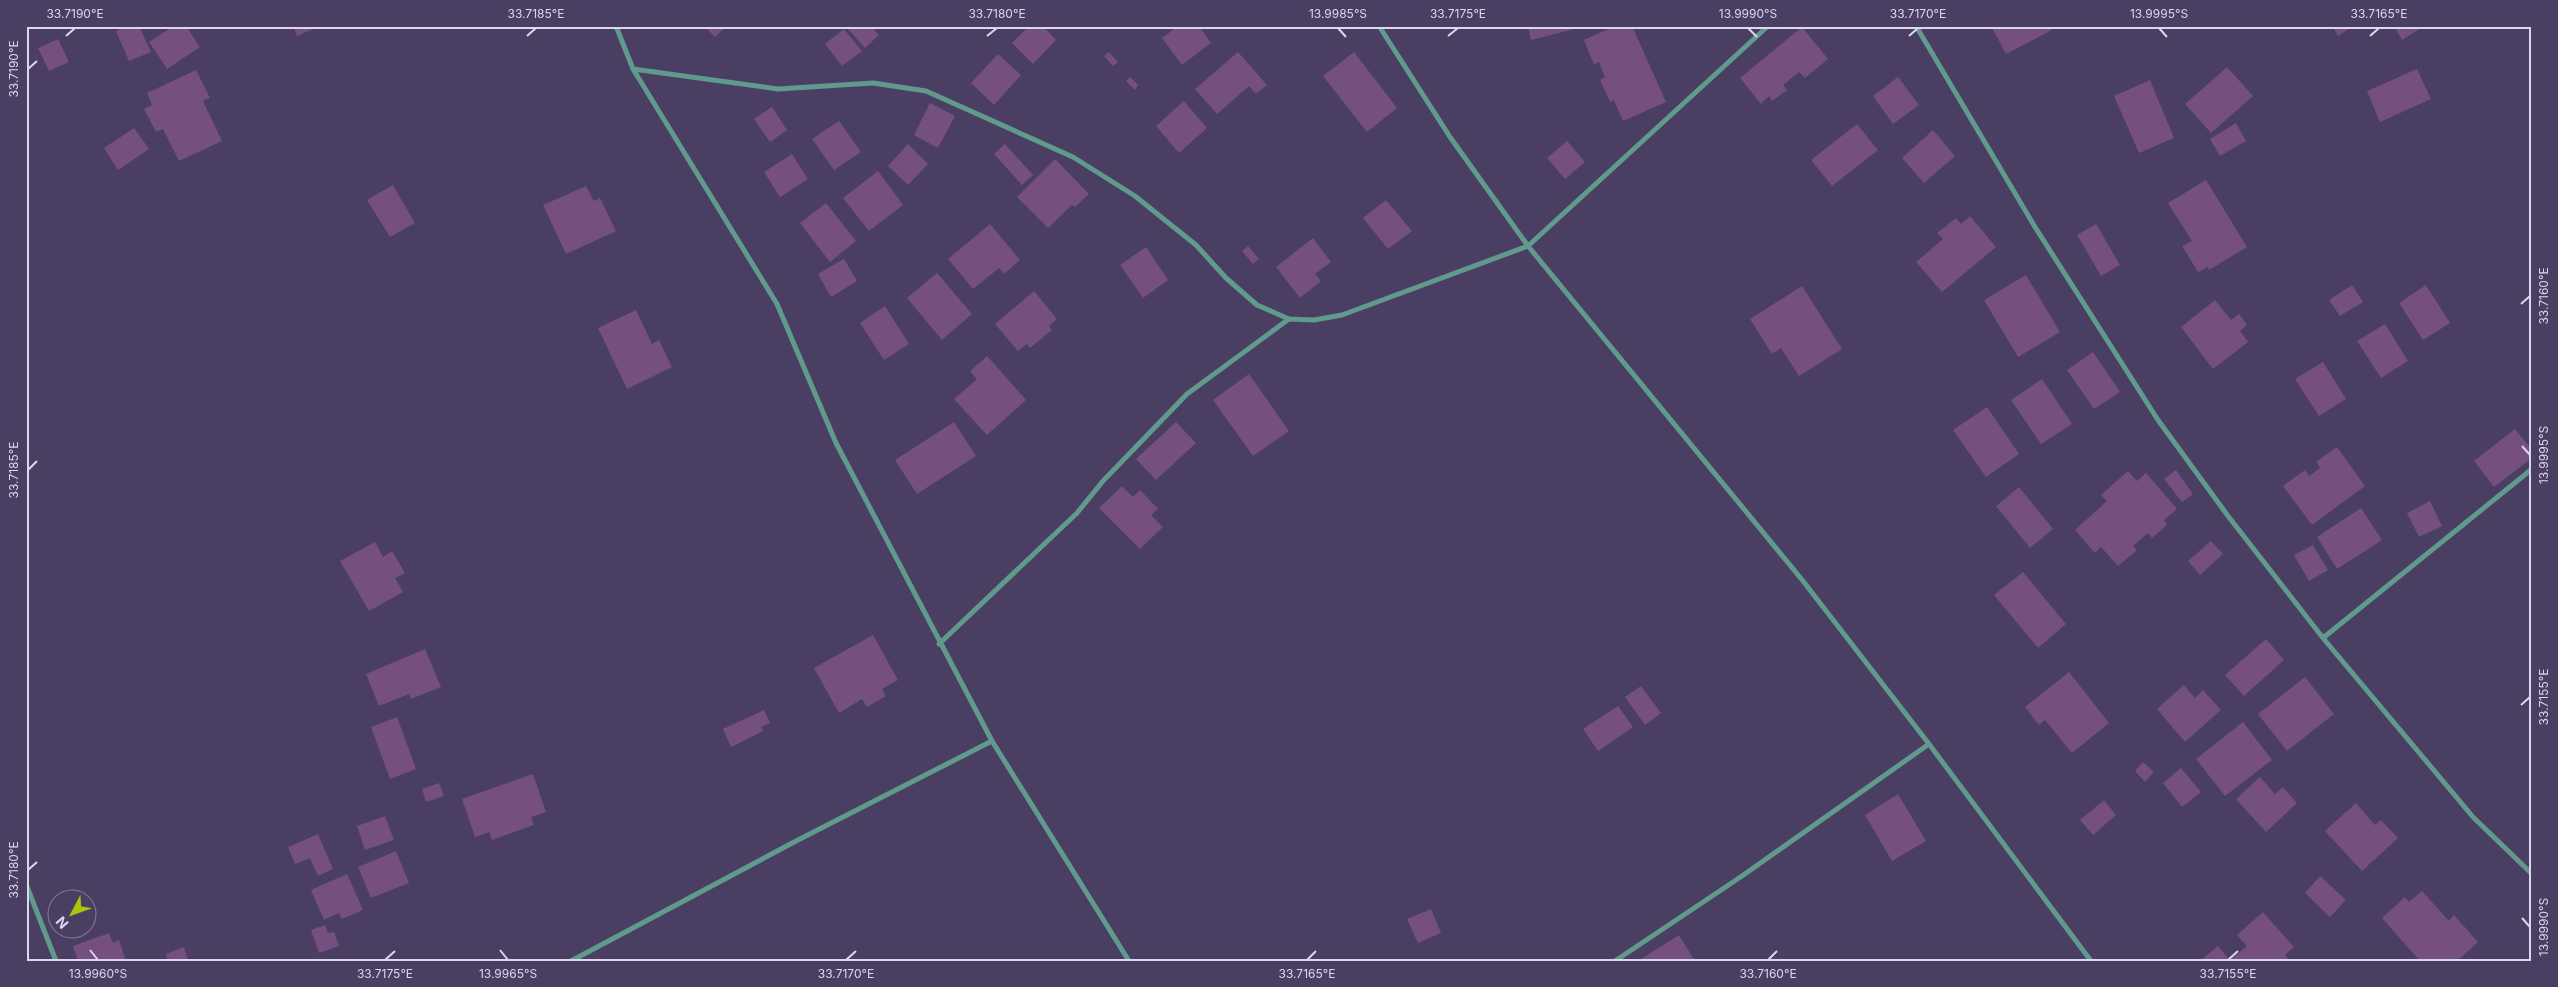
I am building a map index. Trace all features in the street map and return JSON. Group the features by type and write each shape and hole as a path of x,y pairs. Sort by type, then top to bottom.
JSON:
{"street":[{"path":"616,26 633,69 777,304 836,444 939,644 992,742 1129,961"},
{"path":"1379,26 1450,137 1528,246 1741,503 1929,744 2091,961"},
{"path":"633,69 778,89 873,83 926,91 1073,157 1135,196 1196,245 1226,278 1257,304 1289,318 1314,320 1342,315 1528,246 1768,26"},
{"path":"1916,26 2035,227 2158,420 2228,516 2323,638 2473,817 2532,874"},
{"path":"939,644 1077,513 1102,481 1187,394 1289,318"},
{"path":"2323,638 2532,470"},
{"path":"571,961 796,841 992,742"},
{"path":"1615,961 1742,876 1929,744"},
{"path":"26,884 56,961"}],"building":[{"path":"127,26 139,26 151,52 129,61 116,31"},
{"path":"174,26 186,26 200,47 167,69 149,42"},
{"path":"293,26 320,26 297,36"},
{"path":"704,26 726,26 715,37"},
{"path":"845,26 878,26 874,30 879,35 865,48"},
{"path":"1029,26 1043,26 1056,40 1033,64 1012,43"},
{"path":"1178,26 1199,26 1211,43 1182,65 1162,38"},
{"path":"1528,26 1582,26 1582,27 1531,40"},
{"path":"1615,26 1632,26 1666,102 1623,121 1614,100 1610,102 1600,80 1605,77 1599,62 1594,65 1584,40"},
{"path":"1991,26 2050,26 2052,30 2006,54"},
{"path":"2332,26 2354,26 2338,36"},
{"path":"2394,26 2424,26 2402,40"},
{"path":"1802,27 1828,59 1805,78 1799,72 1783,85 1787,90 1772,101 1769,96 1761,104 1740,78"},
{"path":"844,29 862,51 842,66 825,44"},
{"path":"58,39 69,62 49,71 38,48"},
{"path":"1109,52 1118,62 1113,66 1104,56"},
{"path":"1238,52 1267,85 1256,94 1249,86 1217,114 1195,89"},
{"path":"1354,52 1397,108 1367,132 1323,76"},
{"path":"998,54 1021,75 994,105 971,83"},
{"path":"2227,67 2253,96 2211,133 2185,104"},
{"path":"2417,69 2431,99 2380,122 2367,91"},
{"path":"196,70 210,98 203,101 222,141 179,161 163,129 156,132 144,109 152,105 147,93"},
{"path":"1130,77 1138,85 1135,90 1126,81"},
{"path":"1898,77 1919,105 1893,124 1873,96"},
{"path":"2150,80 2174,138 2139,153 2114,96"},
{"path":"1184,101 1207,128 1179,153 1156,126"},
{"path":"930,103 955,116 938,148 914,135"},
{"path":"772,107 787,130 770,142 754,119"},
{"path":"839,121 861,152 834,170 812,139"},
{"path":"2236,123 2246,141 2220,156 2210,139"},
{"path":"1857,124 1878,150 1832,186 1811,160"},
{"path":"134,128 149,149 118,170 104,148"},
{"path":"1933,130 1955,156 1924,183 1902,158"},
{"path":"1567,141 1585,162 1565,179 1547,158"},
{"path":"908,144 928,164 908,185 888,166"},
{"path":"1005,144 1033,175 1022,185 994,154"},
{"path":"792,154 808,179 780,197 764,172"},
{"path":"1055,159 1089,194 1075,207 1072,205 1048,228 1017,197"},
{"path":"878,171 903,205 869,231 843,198"},
{"path":"2206,180 2247,247 2209,270 2208,267 2198,272 2182,246 2192,241 2168,203"},
{"path":"393,185 415,223 390,237 367,200"},
{"path":"586,186 594,201 600,198 616,231 566,254 543,205"},
{"path":"1386,200 1412,231 1388,249 1363,218"},
{"path":"826,203 856,241 830,262 800,223"},
{"path":"1970,216 1996,247 1942,292 1916,262 1943,239 1937,233 1956,218 1961,224"},
{"path":"990,224 1020,260 1004,274 999,268 973,289 948,259"},
{"path":"2096,224 2120,265 2101,276 2077,235"},
{"path":"1313,238 1331,262 1315,274 1321,281 1300,298 1276,267"},
{"path":"1248,246 1259,259 1253,264 1242,251"},
{"path":"1146,247 1168,280 1143,298 1120,265"},
{"path":"844,259 857,281 831,297 818,274"},
{"path":"937,273 972,314 942,340 907,298"},
{"path":"2026,275 2060,332 2018,357 1984,300"},
{"path":"2352,285 2363,302 2340,316 2329,300"},
{"path":"2426,285 2450,323 2423,340 2399,303"},
{"path":"1802,286 1842,349 1799,376 1781,348 1772,354 1750,319"},
{"path":"1034,291 1057,319 1049,326 1052,330 1030,348 1027,344 1018,351 995,324"},
{"path":"2215,300 2231,320 2239,314 2247,325 2240,331 2248,342 2213,369 2181,327"},
{"path":"885,306 909,344 884,360 860,323"},
{"path":"636,310 652,344 659,340 672,367 627,389 598,328"},
{"path":"2385,324 2408,361 2381,378 2357,341"},
{"path":"2093,352 2120,392 2094,409 2067,370"},
{"path":"987,356 1026,400 987,435 954,399 977,379 970,371"},
{"path":"2323,362 2346,399 2319,416 2295,379"},
{"path":"1249,374 1289,431 1253,456 1213,400"},
{"path":"2042,379 2072,424 2041,444 2011,400"},
{"path":"1987,407 2019,454 1986,477 1953,430"},
{"path":"954,422 976,456 917,494 895,460"},
{"path":"1176,422 1196,443 1156,480 1136,459"},
{"path":"2515,429 2532,450 2532,458 2494,487 2474,461"},
{"path":"2337,447 2365,486 2312,525 2283,486 2305,470 2309,476 2320,468 2316,462"},
{"path":"2176,470 2193,494 2182,502 2164,479"},
{"path":"2128,471 2137,481 2146,473 2177,509 2164,520 2167,525 2152,538 2148,533 2133,546 2137,550 2118,566 2101,547 2095,553 2075,530 2107,501 2101,495"},
{"path":"1122,486 1133,497 1140,490 1158,509 1151,515 1163,527 1140,549 1099,508"},
{"path":"2019,487 2053,529 2030,548 1996,506"},
{"path":"2430,501 2442,526 2419,537 2407,513"},
{"path":"2361,508 2382,540 2337,569 2317,537"},
{"path":"2211,541 2223,554 2200,575 2188,561"},
{"path":"375,542 383,557 392,551 405,573 395,578 403,592 369,611 340,561"},
{"path":"2313,545 2328,570 2309,581 2294,555"},
{"path":"2023,572 2066,624 2038,648 1994,595"},
{"path":"873,635 898,680 882,689 886,696 867,707 862,699 839,713 814,668"},
{"path":"2266,639 2284,660 2244,696 2225,675"},
{"path":"425,649 441,687 411,699 409,694 379,706 366,674"},
{"path":"2069,672 2109,723 2072,753 2045,720 2039,725 2025,707"},
{"path":"2305,677 2334,714 2287,751 2258,714"},
{"path":"2184,685 2195,698 2203,690 2221,710 2185,742 2157,709"},
{"path":"1641,686 1661,713 1645,725 1625,697"},
{"path":"1618,706 1633,727 1598,751 1583,729"},
{"path":"764,710 770,723 761,727 763,731 731,747 723,729"},
{"path":"397,717 416,769 390,779 371,727"},
{"path":"2243,722 2272,760 2225,796 2196,759"},
{"path":"2143,762 2154,772 2145,782 2135,771"},
{"path":"2181,768 2201,792 2182,807 2163,783"},
{"path":"533,774 546,812 531,817 534,825 492,840 489,832 475,837 462,799"},
{"path":"2260,777 2275,794 2283,787 2297,803 2266,832 2236,799"},
{"path":"439,783 444,796 426,802 422,789"},
{"path":"1898,794 1926,841 1892,861 1865,815"},
{"path":"2104,800 2116,815 2093,835 2080,820"},
{"path":"2356,803 2375,825 2381,820 2398,838 2362,871 2325,831"},
{"path":"385,816 394,840 365,850 357,826"},
{"path":"318,834 333,869 318,876 310,858 295,864 288,847"},
{"path":"396,851 409,883 371,898 358,867"},
{"path":"347,874 363,910 342,919 339,913 324,920 311,890"},
{"path":"2320,876 2346,900 2330,917 2305,893"},
{"path":"2422,891 2449,921 2454,915 2478,942 2457,961 2420,961 2382,918 2405,897 2409,902"},
{"path":"1431,909 1441,933 1418,943 1407,919"},
{"path":"2263,912 2294,947 2285,955 2290,961 2200,961 2218,946 2230,960 2247,946 2237,935"},
{"path":"325,925 328,933 334,932 339,946 319,953 311,930"},
{"path":"109,933 113,943 119,940 126,961 78,961 73,946 90,940 98,940 98,937"},
{"path":"1679,935 1695,961 1642,961 1641,959"},
{"path":"184,947 188,961 168,961 166,954"}]}
